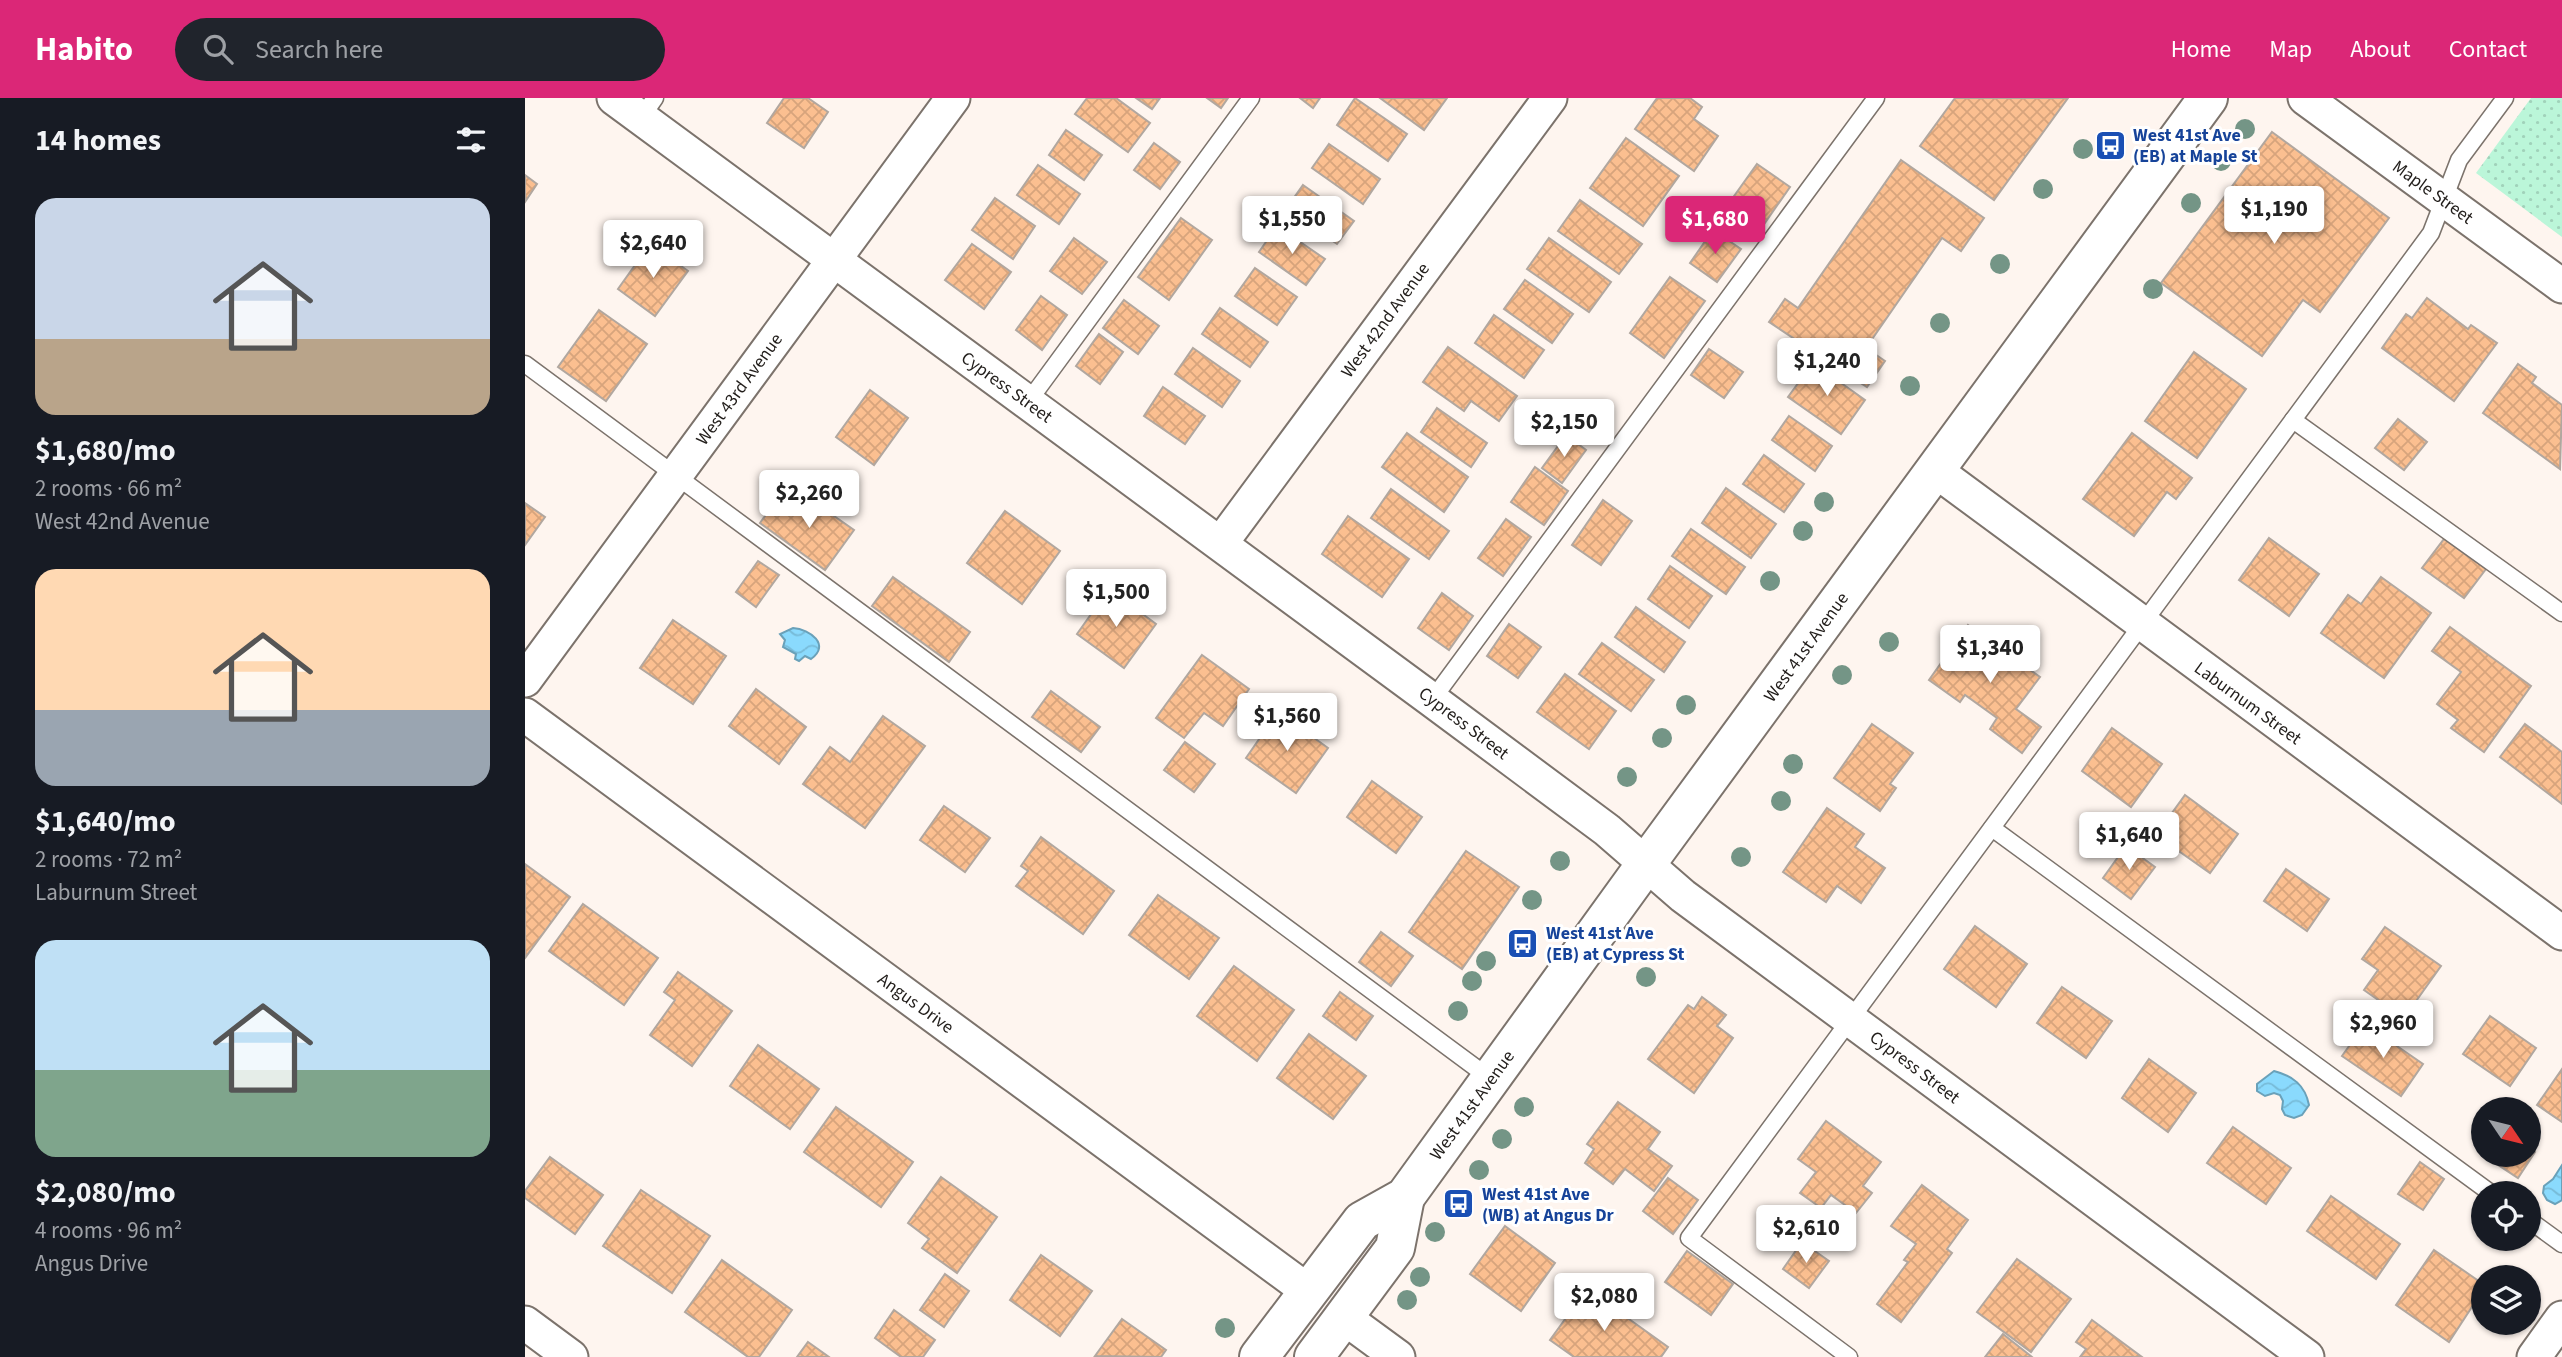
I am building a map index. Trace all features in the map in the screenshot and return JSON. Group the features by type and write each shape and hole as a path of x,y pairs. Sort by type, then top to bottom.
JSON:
{"main road":[{"name":"West 41st Avenue","path":"1259,1357 1362,1222 1405,1197 2208,98"},
{"name":"West 41st Avenue","path":"1314,1357 1395,1248 1405,1197"}],"street":[{"name":"Cypress Street","path":"614,98 648,108 834,260 1433,700 1607,830 1683,896 2307,1357"},
{"name":"West 43rd Avenue","path":"525,680 953,98"},
{"name":"West 42nd Avenue","path":"1221,543 1550,98"},
{"name":"Maple Street","path":"2305,98 2562,286"},
{"name":"Laburnum Street","path":"1936,471 2562,933"},
{"name":"Angus Drive","path":"525,715 1308,1291"},
{"path":"1342,1317 1398,1357"},
{"path":"2534,1357 2562,1318"},
{"path":"525,1323 571,1357"}],"lane":[{"path":"1028,402 1251,98"},
{"path":"1433,700 1876,98"},
{"path":"1849,1357 1689,1238 2431,233 2459,160 2505,98"},
{"path":"525,364 1491,1080"},
{"path":"2293,421 2562,612"},
{"path":"1992,828 2474,1181"},
{"path":"2541,1229 2562,1244"}],"green space":[{"path":"2531,98 2562,98 2562,237 2476,173"}],"water":[{"path":"793,628 806,631 819,643 817,654 811,659 805,656 799,661 795,659 796,654 783,647 785,640 780,634"},
{"path":"2274,1071 2292,1079 2305,1092 2309,1105 2302,1115 2294,1118 2285,1115 2280,1095 2274,1093 2265,1096 2257,1091 2257,1084"},
{"path":"2562,1165 2562,1200 2555,1204 2547,1200 2543,1193 2544,1186 2553,1179"}],"building":[{"path":"784,98 808,98 828,112 804,148 767,123"},
{"path":"1087,98 1116,98 1150,123 1128,152 1075,114"},
{"path":"1136,98 1160,98 1152,109"},
{"path":"1207,98 1228,98 1221,108"},
{"path":"1300,98 1320,98 1313,108"},
{"path":"1355,98 1407,134 1388,161 1337,125"},
{"path":"1380,98 1447,98 1424,130"},
{"path":"1657,98 1690,98 1702,107 1694,119 1718,136 1694,171 1635,129"},
{"path":"1955,98 2068,98 1994,200 1920,146"},
{"path":"1066,130 1102,155 1084,180 1049,155"},
{"path":"2272,132 2389,218 2320,312 2303,300 2262,356 2161,283"},
{"path":"1626,138 1679,176 1643,226 1590,188"},
{"path":"1154,143 1180,162 1160,189 1134,170"},
{"path":"1329,144 1380,179 1363,204 1312,168"},
{"path":"1901,160 1984,218 1961,251 1942,238 1866,348 1885,361 1867,387 1769,322 1785,299 1798,308"},
{"path":"1757,164 1790,187 1760,230 1727,206"},
{"path":"1038,165 1080,194 1059,224 1017,195"},
{"path":"525,175 537,184 525,202"},
{"path":"1303,185 1354,221 1337,244 1286,209"},
{"path":"995,198 1035,226 1013,259 972,230"},
{"path":"1580,200 1642,244 1619,274 1558,231"},
{"path":"1181,218 1212,240 1169,300 1138,277"},
{"path":"1277,226 1325,259 1306,285 1259,252"},
{"path":"1713,230 1741,249 1717,282 1690,263"},
{"path":"1074,238 1107,262 1082,294 1050,271"},
{"path":"1549,238 1611,282 1589,312 1527,269"},
{"path":"650,244 688,271 655,316 618,289"},
{"path":"972,244 1011,272 984,309 945,280"},
{"path":"1255,268 1297,297 1277,325 1235,296"},
{"path":"1670,277 1705,301 1664,358 1630,333"},
{"path":"1525,280 1573,314 1552,343 1504,309"},
{"path":"1041,296 1067,315 1042,350 1016,330"},
{"path":"2427,298 2468,329 2471,325 2497,343 2454,401 2382,348 2406,314 2412,318"},
{"path":"1124,300 1159,326 1138,354 1103,328"},
{"path":"1220,308 1268,342 1250,367 1202,334"},
{"path":"599,310 647,344 606,401 558,367"},
{"path":"1494,315 1544,350 1524,378 1475,343"},
{"path":"1099,334 1123,352 1100,384 1076,366"},
{"path":"1448,347 1517,396 1499,421 1471,401 1464,411 1423,382"},
{"path":"1193,348 1240,381 1222,407 1175,374"},
{"path":"1709,349 1743,372 1724,398 1691,375"},
{"path":"2194,352 2246,389 2197,458 2145,421"},
{"path":"1813,363 1865,400 1841,434 1788,397"},
{"path":"2518,364 2536,377 2532,383 2562,405 2560,469 2483,413"},
{"path":"1163,387 1205,416 1185,444 1144,416"},
{"path":"870,390 908,418 874,465 836,437"},
{"path":"1437,408 1487,443 1471,467 1421,432"},
{"path":"1789,416 1832,446 1815,471 1772,440"},
{"path":"2398,419 2427,442 2404,470 2375,448"},
{"path":"1407,433 1468,477 1444,512 1382,467"},
{"path":"2132,433 2192,478 2176,499 2167,492 2134,536 2083,499"},
{"path":"1566,435 1586,450 1562,483 1542,468"},
{"path":"1764,455 1804,484 1784,512 1743,484"},
{"path":"1535,467 1568,491 1544,525 1511,502"},
{"path":"1726,488 1776,524 1751,558 1702,523"},
{"path":"1391,489 1449,531 1429,559 1371,518"},
{"path":"804,495 854,530 825,570 760,523 777,499 793,511"},
{"path":"1603,500 1632,521 1601,565 1572,545"},
{"path":"525,503 545,517 525,545"},
{"path":"1005,511 1060,551 1022,604 967,563"},
{"path":"1348,516 1409,559 1382,597 1322,554"},
{"path":"1506,519 1531,537 1503,576 1478,558"},
{"path":"1691,529 1745,567 1726,594 1672,556"},
{"path":"2269,538 2319,574 2289,616 2239,580"},
{"path":"2444,539 2486,569 2464,598 2422,568"},
{"path":"758,561 779,575 756,607 736,592"},
{"path":"1670,566 1712,596 1689,628 1648,599"},
{"path":"893,577 970,632 949,662 872,606"},
{"path":"2381,577 2431,613 2384,678 2321,633 2348,595 2361,604"},
{"path":"1109,589 1156,624 1124,668 1077,634"},
{"path":"1442,593 1473,616 1449,650 1418,628"},
{"path":"1636,607 1685,642 1664,672 1615,637"},
{"path":"673,620 726,656 693,704 640,668"},
{"path":"1509,624 1541,647 1518,678 1487,656"},
{"path":"1968,625 2040,677 2016,709 2041,727 2022,753 1990,729 1997,718 1965,695 1960,702 1929,680"},
{"path":"2450,627 2531,686 2484,752 2451,728 2458,720 2437,704 2461,672 2432,651"},
{"path":"1602,643 1654,680 1631,711 1579,674"},
{"path":"1202,655 1249,689 1223,726 1204,713 1184,738 1156,718"},
{"path":"1565,674 1616,711 1589,749 1537,712"},
{"path":"756,689 806,727 779,764 729,726"},
{"path":"1051,691 1100,727 1081,752 1032,717"},
{"path":"1278,712 1328,748 1296,793 1246,758"},
{"path":"883,716 925,746 865,828 803,784 830,747 850,762"},
{"path":"1872,724 1913,753 1890,784 1896,788 1880,811 1834,778"},
{"path":"2525,724 2562,752 2562,804 2500,757"},
{"path":"2112,728 2162,764 2131,807 2082,771"},
{"path":"1185,742 1215,764 1194,792 1164,770"},
{"path":"1372,781 1422,817 1396,853 1347,817"},
{"path":"2185,795 2238,834 2210,873 2156,835"},
{"path":"944,806 990,838 965,872 920,840"},
{"path":"1827,808 1864,834 1855,847 1885,868 1861,903 1837,886 1826,902 1783,872"},
{"path":"1041,837 1114,891 1083,934 1016,886 1028,871 1021,866"},
{"path":"2126,846 2155,867 2131,899 2103,878"},
{"path":"1466,851 1519,887 1462,969 1409,932"},
{"path":"525,864 570,897 525,958"},
{"path":"2286,869 2329,899 2307,931 2264,901"},
{"path":"1158,895 1219,938 1189,979 1129,935"},
{"path":"583,904 658,958 624,1005 549,951"},
{"path":"1975,926 2027,964 1996,1007 1944,969"},
{"path":"2385,927 2441,966 2404,1018 2364,990 2378,970 2362,959"},
{"path":"1381,932 1413,956 1391,986 1359,962"},
{"path":"1234,966 1294,1010 1257,1061 1197,1016"},
{"path":"678,972 732,1011 692,1066 650,1035 675,1000 664,992"},
{"path":"2062,987 2112,1021 2086,1058 2037,1023"},
{"path":"1340,992 1373,1016 1356,1040 1323,1016"},
{"path":"1702,997 1726,1015 1717,1026 1733,1038 1694,1093 1648,1059 1688,1005 1694,1009"},
{"path":"2490,1016 2536,1048 2510,1086 2463,1054"},
{"path":"2365,1024 2423,1064 2401,1096 2342,1056"},
{"path":"1309,1034 1366,1076 1333,1119 1277,1078"},
{"path":"758,1045 819,1089 790,1129 730,1086"},
{"path":"2149,1059 2196,1093 2168,1132 2122,1098"},
{"path":"2562,1069 2562,1122 2541,1108 2541,1099"},
{"path":"1618,1102 1660,1132 1648,1149 1672,1166 1654,1191 1625,1169 1613,1184 1585,1163 1594,1149 1587,1144"},
{"path":"836,1107 913,1162 881,1207 804,1152"},
{"path":"1826,1121 1881,1162 1863,1186 1872,1193 1856,1213 1831,1195 1821,1208 1800,1193 1816,1172 1798,1159"},
{"path":"2233,1127 2291,1168 2266,1204 2207,1163"},
{"path":"550,1157 603,1195 575,1234 525,1198 525,1191"},
{"path":"2420,1162 2444,1179 2423,1210 2398,1194"},
{"path":"2501,1167 2525,1167 2518,1178"},
{"path":"941,1177 997,1217 957,1273 922,1248 929,1239 908,1223"},
{"path":"1668,1178 1698,1200 1673,1234 1643,1211"},
{"path":"1922,1185 1968,1220 1947,1249 1952,1253 1901,1322 1877,1304 1908,1262 1904,1260 1916,1244 1891,1226"},
{"path":"641,1190 710,1236 672,1293 603,1246"},
{"path":"2331,1196 2400,1244 2376,1279 2307,1231"},
{"path":"1505,1226 1555,1263 1521,1311 1470,1274"},
{"path":"1802,1242 1829,1261 1809,1288 1783,1269"},
{"path":"2434,1250 2471,1276 2471,1308 2449,1342 2396,1305"},
{"path":"1687,1251 1733,1284 1711,1315 1665,1282"},
{"path":"1041,1255 1092,1291 1060,1336 1010,1300"},
{"path":"2017,1259 2071,1299 2031,1352 1977,1312"},
{"path":"722,1260 792,1310 759,1357 748,1357 685,1312"},
{"path":"945,1274 969,1291 944,1327 920,1310"},
{"path":"1587,1289 1668,1347 1661,1357 1574,1357 1550,1340"},
{"path":"894,1310 935,1340 923,1357 901,1357 875,1338"},
{"path":"1122,1319 1166,1350 1161,1357 1095,1356"},
{"path":"2092,1320 2142,1357 2080,1357 2086,1349 2076,1342"},
{"path":"2003,1334 2032,1357 1985,1357"},
{"path":"808,1342 829,1357 797,1357"}],"place":[{"name":"West 41st Ave (EB) at Maple St","path":"2110,145"},
{"name":"West 41st Ave (EB) at Cypress St","path":"1523,943"},
{"name":"West 41st Ave (WB) at Angus Dr","path":"1459,1204"}]}
